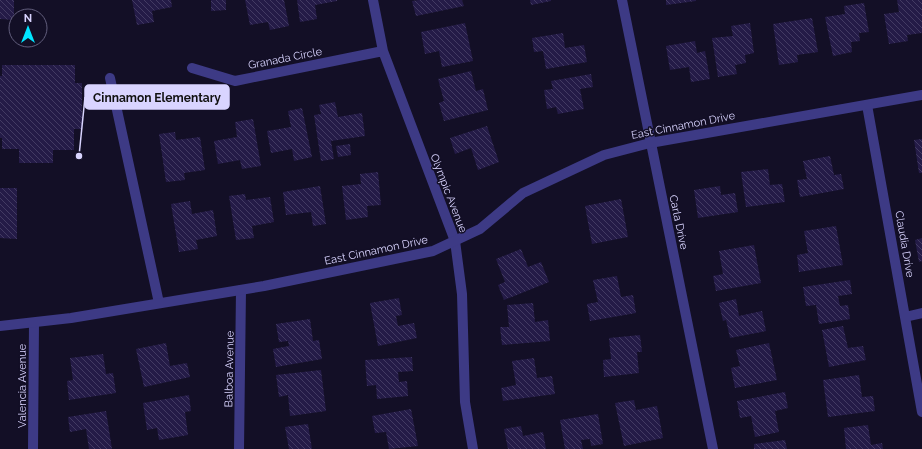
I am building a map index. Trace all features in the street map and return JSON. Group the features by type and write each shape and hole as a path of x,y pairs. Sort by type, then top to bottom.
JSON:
{"street":[{"name":"Olympic Avenue","path":"373,0 383,51 454,241 462,294 465,402 473,449"},
{"name":"Carla Drive","path":"622,0 713,449"},
{"name":"Granada Circle","path":"192,68 235,81 383,51"},
{"path":"110,78 159,303"},
{"name":"East Cinnamon Drive","path":"0,326 34,323 241,290 433,251 480,229 523,193 604,155 650,142 922,95"},
{"name":"Claudia Drive","path":"867,105 922,412"},
{"name":"Balboa Avenue","path":"239,449 241,290"},
{"path":"905,317 922,313"},
{"name":"Valencia Avenue","path":"33,449 34,323"}],"building":[{"path":"0,0 14,0 14,8 8,8 8,20 0,19"},
{"path":"132,0 171,0 172,7 152,11 154,22 137,25"},
{"path":"211,0 226,0 226,10 211,11"},
{"path":"245,0 284,0 289,26 270,30 268,22 250,25"},
{"path":"297,0 337,1 315,5 317,19 300,22"},
{"path":"462,0 464,6 416,16 412,1"},
{"path":"530,0 551,0 551,1 531,5"},
{"path":"666,0 696,0 696,1 666,5"},
{"path":"897,0 922,0 922,33 907,35 908,41 889,44 884,14 899,12"},
{"path":"864,3 869,32 859,33 860,41 851,42 852,52 833,56 825,17 845,14 844,6"},
{"path":"812,18 818,52 797,55 798,62 779,65 773,24"},
{"path":"465,23 473,61 442,67 439,51 425,54 421,32"},
{"path":"750,23 754,53 745,55 746,63 735,65 737,74 718,77 712,38 733,36 731,26"},
{"path":"563,33 565,48 584,45 587,62 546,69 543,51 534,52 532,38"},
{"path":"695,41 697,53 705,51 710,79 691,82 689,67 670,70 666,46"},
{"path":"2,65 75,65 75,83 82,83 82,129 74,129 74,150 53,150 53,163 19,163 19,149 2,149 2,138 0,138 0,76 2,76"},
{"path":"471,71 476,91 483,89 488,110 444,121 439,103 444,101 438,79"},
{"path":"591,74 593,87 580,89 584,109 558,114 556,107 547,109 544,90 553,89 551,81"},
{"path":"335,102 338,117 362,113 365,136 331,141 334,159 321,161 314,115 321,114 319,105"},
{"path":"302,108 312,157 294,161 292,149 271,153 267,131 291,127 288,111"},
{"path":"253,119 261,166 242,169 240,160 218,164 214,141 237,137 235,122"},
{"path":"487,126 499,162 478,170 471,148 455,154 450,138"},
{"path":"175,132 176,140 200,137 205,170 184,173 185,180 166,182 159,134"},
{"path":"922,139 922,173 919,173 914,140"},
{"path":"350,144 351,155 338,157 336,146"},
{"path":"830,156 834,175 841,174 844,189 800,197 797,180 807,179 803,161"},
{"path":"768,169 770,185 782,184 785,202 746,207 741,172"},
{"path":"378,172 381,205 367,206 368,217 346,220 342,186 361,184 360,174"},
{"path":"320,186 326,224 313,226 311,212 286,215 283,192"},
{"path":"720,186 721,195 735,193 738,212 698,218 694,190"},
{"path":"0,188 17,188 17,239 0,238"},
{"path":"245,194 246,200 270,197 274,222 252,226 254,238 236,240 229,196"},
{"path":"621,199 628,237 592,244 585,206"},
{"path":"190,201 192,214 213,210 217,236 196,240 198,249 179,252 171,204"},
{"path":"836,226 843,265 799,272 797,255 808,253 804,231"},
{"path":"922,238 922,261 919,262 915,240"},
{"path":"754,245 761,283 716,291 713,276 723,274 719,251"},
{"path":"521,249 528,267 541,262 549,282 504,300 498,285 505,282 496,259"},
{"path":"617,276 621,297 633,295 636,313 590,321 587,304 598,302 593,280"},
{"path":"850,280 852,294 838,296 840,306 848,305 850,319 819,324 816,305 806,306 803,287"},
{"path":"399,298 402,315 396,316 398,326 414,323 417,338 378,346 370,303"},
{"path":"736,299 739,316 762,311 766,331 730,338 726,320 723,321 719,303"},
{"path":"533,303 535,322 548,320 550,341 502,345 500,327 509,327 507,305"},
{"path":"310,319 313,341 319,340 322,359 276,367 273,349 289,346 288,341 279,342 276,324"},
{"path":"843,326 848,348 863,346 866,360 829,367 822,330"},
{"path":"640,335 642,352 637,352 639,373 604,377 603,360 611,359 609,338"},
{"path":"166,343 170,366 187,363 190,377 144,387 136,349"},
{"path":"769,343 777,380 735,388 731,368 740,366 736,350"},
{"path":"103,354 106,374 113,373 116,393 69,400 67,381 73,380 70,358"},
{"path":"412,357 413,371 398,372 399,382 407,381 408,396 377,399 376,385 367,386 365,360"},
{"path":"534,358 537,378 552,376 555,394 503,401 501,388 516,385 512,361"},
{"path":"321,370 326,411 290,416 288,395 279,397 276,375"},
{"path":"859,375 862,397 873,396 875,411 828,417 823,380"},
{"path":"785,392 788,408 775,411 779,432 755,437 751,416 740,418 737,401"},
{"path":"189,395 191,411 185,412 188,435 159,440 157,428 147,430 143,403"},
{"path":"634,400 636,410 657,406 663,438 624,446 615,403"},
{"path":"411,409 418,446 389,449 386,432 375,433 372,416"},
{"path":"106,411 112,449 89,449 86,429 70,432 68,417"},
{"path":"598,414 603,444 591,446 590,439 581,440 583,449 565,449 560,420"},
{"path":"308,424 312,449 289,449 285,427"},
{"path":"868,425 871,445 882,443 883,449 846,449 844,428"},
{"path":"521,426 523,436 543,432 546,449 508,449 504,429"},
{"path":"785,440 787,449 754,449 754,444"}],"place":[{"name":"Cinnamon Elementary","path":"79,156"}]}
